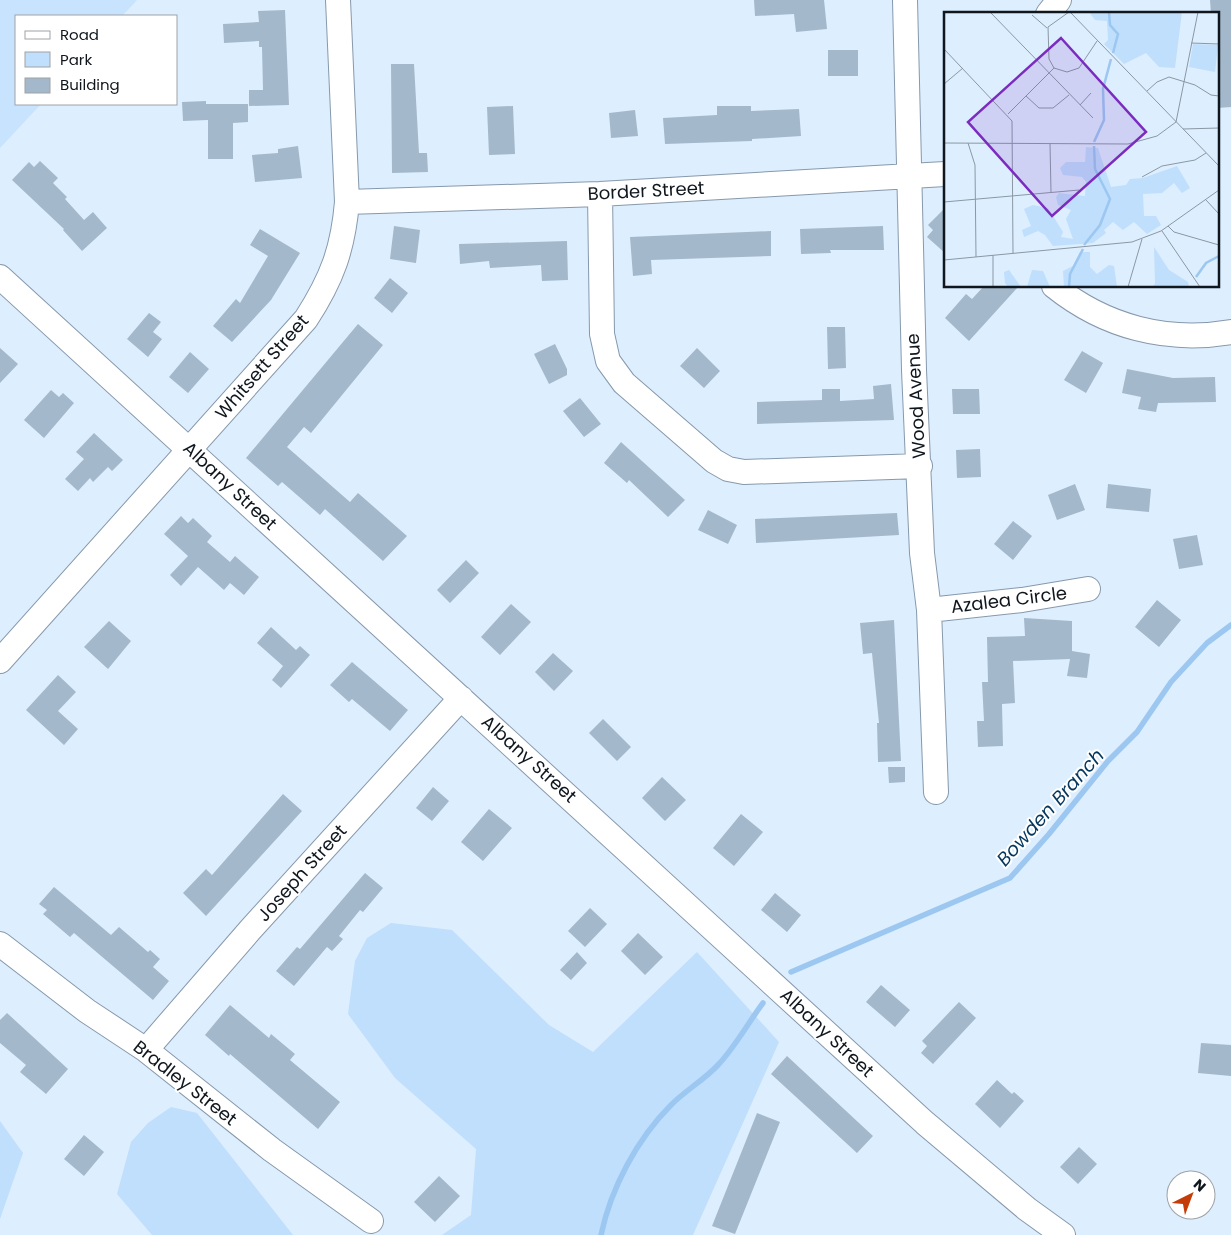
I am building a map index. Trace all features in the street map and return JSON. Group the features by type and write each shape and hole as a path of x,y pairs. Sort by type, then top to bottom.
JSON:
{"street":[{"name":"Whitsett Street","path":"0,661 312,311 329,281 339,254 347,202 338,0"},
{"name":"Wood Avenue","path":"905,0 914,370 920,466 922,553 929,610 936,792"},
{"path":"1050,12 1060,0"},
{"name":"Border Street","path":"347,202 600,194 944,174"},
{"path":"600,194 602,334 608,361 624,383 714,461 728,469 744,472 920,466"},
{"name":"Albany Street","path":"0,277 925,1123 1027,1209 1063,1235"},
{"path":"1057,288 1080,305 1107,319 1136,329 1165,335 1188,336 1231,332"},
{"name":"Azalea Circle","path":"929,610 1022,600 1088,589"},
{"name":"Joseph Street","path":"146,1050 250,930 461,698"},
{"name":"Bradley Street","path":"0,944 87,1011 146,1050 272,1150 371,1221"}],"shaded area":[{"path":"0,0 137,0 123,15 15,15 15,105 40,105 0,148"}],"green space":[{"path":"391,923 452,930 549,1025 593,1052 697,952 779,1042 693,1235 442,1235 471,1215 476,1149 395,1078 348,1014 355,961 367,938"},
{"path":"171,1107 197,1113 293,1235 152,1235 117,1194 131,1142 148,1123"},
{"path":"0,1121 23,1153 0,1219"}],"building":[{"path":"754,0 824,0 827,29 796,32 794,14 755,16"},
{"path":"1210,0 1231,0 1231,107 1218,108 1218,12 1211,12"},
{"path":"285,10 289,105 249,106 249,90 263,90 262,47 259,47 259,41 224,43 223,24 259,22 258,11"},
{"path":"828,50 858,50 858,76 828,76"},
{"path":"391,64 414,64 419,153 427,153 428,172 392,173"},
{"path":"206,101 206,104 248,104 248,122 233,123 233,159 208,159 208,120 183,121 182,102"},
{"path":"513,106 515,154 489,155 487,107"},
{"path":"717,106 751,106 751,111 799,109 801,136 752,139 752,141 665,144 663,118 717,115"},
{"path":"635,110 638,136 611,138 609,113"},
{"path":"298,146 302,178 255,182 252,155 278,153 278,149"},
{"path":"40,161 58,178 53,183 67,197 65,199 84,220 93,212 107,228 82,251 64,229 12,180 29,162 34,167"},
{"path":"944,209 944,252 927,237 933,230 928,225"},
{"path":"394,226 420,230 416,263 390,259"},
{"path":"883,226 884,250 830,250 831,253 801,254 800,229"},
{"path":"260,229 300,253 271,300 232,342 213,326 236,299 240,303 268,256 250,245"},
{"path":"771,231 771,256 651,260 652,274 633,276 630,237"},
{"path":"567,241 568,280 542,281 541,265 490,268 489,261 460,264 459,244"},
{"path":"390,278 408,293 392,313 374,298"},
{"path":"982,288 1017,288 969,341 945,318 966,294 972,299"},
{"path":"149,313 161,322 153,332 162,339 148,357 127,339"},
{"path":"358,324 383,345 311,433 304,427 287,447 350,502 358,493 407,536 383,561 325,509 320,515 282,482 278,486 246,458"},
{"path":"827,327 845,327 846,368 828,369"},
{"path":"555,344 567,369 567,375 549,384 534,354"},
{"path":"0,348 18,364 0,383"},
{"path":"697,348 720,371 704,388 680,366"},
{"path":"1082,351 1103,363 1086,393 1064,380"},
{"path":"190,352 209,369 188,393 169,377"},
{"path":"1127,369 1173,378 1215,377 1216,402 1158,403 1156,412 1138,409 1141,397 1122,393"},
{"path":"891,384 894,420 757,424 757,402 822,400 822,389 840,389 840,401 874,399 873,386"},
{"path":"952,389 979,389 980,414 953,414"},
{"path":"51,390 59,397 63,393 74,403 44,438 24,420"},
{"path":"580,398 601,424 584,437 563,411"},
{"path":"94,433 123,460 112,471 108,467 93,482 90,478 78,491 65,479 84,459 76,452"},
{"path":"621,442 685,500 668,517 629,480 627,483 604,463"},
{"path":"980,449 981,477 957,478 956,450"},
{"path":"1075,484 1085,510 1057,520 1048,495"},
{"path":"1108,484 1151,489 1149,512 1106,508"},
{"path":"708,510 737,525 728,544 698,530"},
{"path":"897,513 899,535 756,543 755,519"},
{"path":"181,516 188,523 193,518 212,536 207,542 230,562 235,556 259,577 244,595 230,583 224,590 198,567 181,586 170,575 188,556 164,534"},
{"path":"1013,521 1032,536 1013,560 994,544"},
{"path":"1197,535 1203,565 1179,569 1173,539"},
{"path":"466,560 479,573 450,603 437,590"},
{"path":"1157,600 1181,620 1159,647 1135,627"},
{"path":"511,604 531,622 500,655 481,637"},
{"path":"1024,618 1072,621 1072,651 1090,654 1087,678 1067,676 1070,659 1013,661 1015,703 1002,704 1003,746 978,747 977,721 984,721 982,682 988,682 987,637 1025,636"},
{"path":"894,620 901,761 878,762 877,723 879,723 872,653 863,654 860,623"},
{"path":"109,621 131,641 108,669 84,647"},
{"path":"271,627 296,650 300,646 310,655 281,688 272,680 283,666 257,643"},
{"path":"553,653 573,671 554,691 535,672"},
{"path":"352,662 408,710 390,731 352,699 349,702 330,685"},
{"path":"58,675 76,692 58,711 78,729 64,745 26,710"},
{"path":"603,719 631,747 617,761 589,733"},
{"path":"888,767 905,767 905,782 889,783"},
{"path":"662,777 686,800 665,821 642,798"},
{"path":"433,787 449,801 432,821 416,808"},
{"path":"283,794 302,811 206,916 183,893 206,869 212,875"},
{"path":"489,809 512,828 483,861 461,842"},
{"path":"741,814 763,832 734,866 713,848"},
{"path":"365,873 383,888 363,912 360,910 339,936 343,939 332,951 327,947 294,986 276,971 297,947 300,949"},
{"path":"54,887 111,935 119,927 148,952 150,950 160,959 153,967 169,981 153,1000 74,933 70,937 43,914 47,910 39,904"},
{"path":"775,893 801,915 787,932 761,910"},
{"path":"590,908 607,924 585,947 568,931"},
{"path":"638,933 663,957 645,975 621,951"},
{"path":"577,952 587,963 571,980 560,970"},
{"path":"881,985 910,1010 895,1027 866,1002"},
{"path":"959,1002 976,1018 933,1064 921,1053 927,1046 922,1041"},
{"path":"230,1005 269,1038 271,1034 295,1054 290,1060 340,1102 318,1129 205,1035"},
{"path":"7,1013 68,1069 46,1094 20,1072 26,1065 0,1043 0,1020"},
{"path":"1201,1043 1231,1045 1231,1076 1198,1073"},
{"path":"787,1056 873,1136 857,1153 771,1074"},
{"path":"997,1080 1012,1094 1014,1092 1024,1101 1000,1128 975,1104"},
{"path":"757,1113 780,1122 735,1234 712,1226"},
{"path":"84,1135 104,1152 84,1176 64,1159"},
{"path":"1079,1147 1097,1164 1078,1184 1060,1167"},
{"path":"439,1176 460,1196 435,1222 414,1202"}],"waterway":[{"name":"Bowden Branch","path":"791,972 1010,878 1049,834 1108,761 1137,732 1171,682 1207,643 1231,625"},
{"name":"Bowden Branch","path":"601,1235 605,1217 619,1182 647,1133 671,1105 718,1065 736,1043 763,1003"}]}
